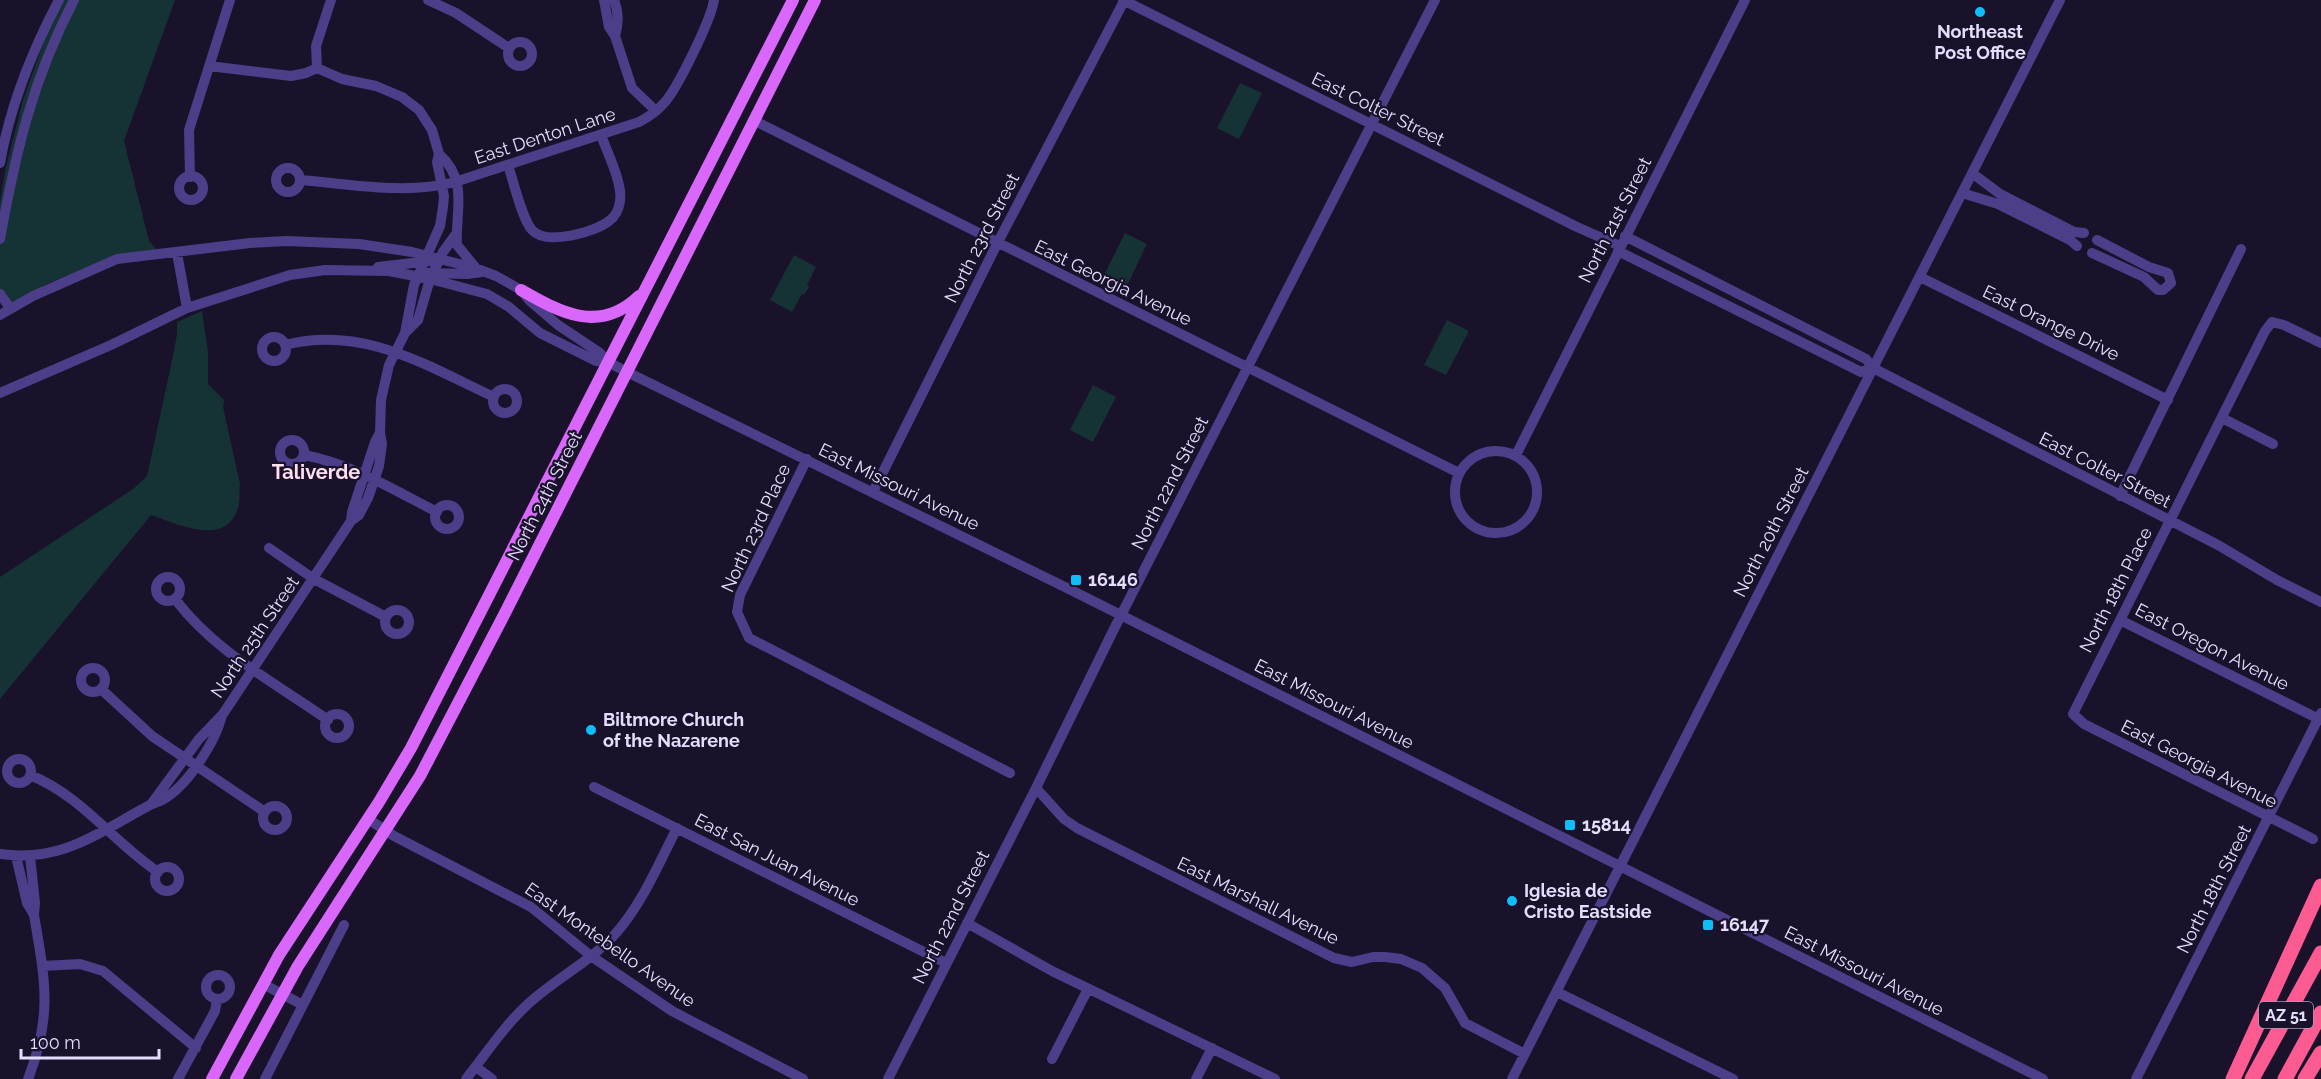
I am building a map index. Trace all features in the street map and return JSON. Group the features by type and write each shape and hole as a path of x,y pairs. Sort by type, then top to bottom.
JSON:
{"highway":[{"path":"2233,1079 2321,886"},
{"name":"AZ 51","path":"2252,1079 2321,952"},
{"name":"AZ 51","path":"2285,1079 2321,1013"},
{"path":"2305,1079 2321,1053"}],"main road":[{"name":"North 24th Street","path":"212,1079 279,955 401,765 793,0"},
{"name":"North 24th Street","path":"236,1079 282,993 420,776 498,628 815,0"},
{"path":"521,290 557,310 573,316 586,317 597,317 618,311 644,291"},
{"path":"478,618 498,628"}],"street":[{"path":"0,164 4,141 26,70 59,0"},
{"path":"0,239 18,144 30,102 56,35 74,0"},
{"path":"190,177 189,130 230,0"},
{"path":"317,68 316,46 331,0"},
{"path":"428,0 456,14 509,48"},
{"path":"604,0 609,27 615,36 632,88 656,111 672,92 706,24 714,0"},
{"path":"614,0 618,25 615,36"},
{"name":"East Colter Street","path":"1123,0 1566,222 1621,244 1866,359 1873,368 1922,391 1960,411 1968,418 2321,602"},
{"name":"North 23rd Street","path":"873,492 1123,0"},
{"name":"North 22nd Street","path":"888,1079 1121,616 1436,0"},
{"name":"North 21st Street","path":"1516,455 1745,0"},
{"name":"North 20th Street","path":"1512,1079 2060,0"},
{"path":"209,66 291,76 317,68 342,79 376,86 402,97 418,110 432,130 439,154 446,161 455,182 460,203 457,244 486,272 486,294"},
{"name":"East Denton Lane","path":"441,186 639,122 656,111"},
{"name":"East Georgia Avenue","path":"753,120 1459,474"},
{"path":"508,165 527,222 536,234 553,238 596,227 615,215 620,201 619,186 601,135"},
{"path":"370,478 375,442 380,433 384,381 394,352 405,333 410,298 417,276 427,259 440,226 444,196 437,162 439,154"},
{"path":"1962,193 1998,204 2070,240 2082,253 2092,253 2144,277 2158,290 2163,290 2171,283 2168,273 2163,270 2149,267 2097,240 2091,234 2074,232 2001,194 1972,173"},
{"path":"300,180 415,190 441,186"},
{"path":"2077,246 2079,237 2084,233"},
{"path":"405,333 413,327 421,313 432,276 456,234"},
{"path":"2092,253 2097,240"},
{"path":"0,315 68,280 117,259 250,243 287,241 359,244 427,259"},
{"name":"East Colter Street","path":"1621,244 1861,372 1873,368"},
{"path":"2120,496 2241,249"},
{"path":"177,253 187,308"},
{"path":"360,270 412,261 440,259 486,272 521,290 530,301 558,325 600,353 608,362"},
{"path":"0,393 111,345 187,308 290,275 325,270 389,271 417,276 486,272"},
{"path":"432,276 486,294 509,307 540,333 596,361 608,362"},
{"name":"East Orange Drive","path":"1920,277 2168,400"},
{"path":"0,294 10,308"},
{"name":"North 18th Place","path":"2073,714 2265,331 2272,322 2284,324 2321,343"},
{"path":"285,345 310,339 330,338 366,343 394,352 494,397"},
{"name":"East Missouri Avenue","path":"608,362 807,459 2043,1079"},
{"path":"2222,418 2273,444"},
{"path":"1504,451 1516,455 1527,464 1535,476 1538,489 1537,503 1531,515 1509,532 1495,534 1482,531 1470,524 1461,513 1456,501 1455,487 1459,474 1467,463 1484,453 1504,451"},
{"path":"304,455 330,460 437,512"},
{"name":"North 23rd Place","path":"807,459 742,589 737,612 749,638 1010,773"},
{"name":"North 25th Street","path":"152,803 211,724 223,714 314,579 351,521 352,512 370,478"},
{"path":"269,548 314,579 386,617"},
{"path":"175,599 203,631 253,669 328,720"},
{"name":"East Oregon Avenue","path":"2120,620 2320,717"},
{"path":"101,689 138,725 265,812"},
{"name":"North 25th Street","path":"0,854 16,856 61,851 107,830 152,803 163,800 195,766 219,727 223,714"},
{"name":"East Georgia Avenue","path":"2073,714 2084,724 2313,839"},
{"name":"North 18th Street","path":"2136,1079 2320,717"},
{"path":"30,776 70,798 134,855 158,872"},
{"name":"East San Juan Avenue","path":"594,787 946,963"},
{"name":"East Marshall Avenue","path":"1036,788 1064,819 1077,828 1334,958 1352,962 1385,957 1401,959 1422,968 1445,988 1464,1023 1525,1054"},
{"name":"East Montebello Avenue","path":"368,819 386,831 531,907 591,956 672,1011 803,1079"},
{"path":"466,1079 527,1005 591,956 616,933 633,912 677,828"},
{"path":"28,1079 44,1030 46,994 34,915 30,855"},
{"path":"16,856 27,903 34,915"},
{"path":"967,923 1088,989 1275,1079"},
{"path":"265,1079 344,925"},
{"path":"43,966 80,964 104,971 196,1048"},
{"path":"262,984 303,1005"},
{"path":"1052,1059 1088,989"},
{"path":"1557,992 1733,1079"},
{"path":"178,1079 215,1011 217,999"},
{"path":"1196,1079 1212,1047"},
{"path":"476,1067 492,1079"}],"green space":[{"path":"63,0 175,0 124,141 149,241 156,249 88,267 44,285 10,308 0,294 0,203 5,171 23,100 48,30"},
{"path":"1240,83 1262,93 1239,139 1217,128"},
{"path":"1125,233 1147,244 1125,290 1102,279"},
{"path":"794,255 816,267 807,285 809,287 804,295 802,294 792,312 770,300"},
{"path":"202,311 208,352 208,384 224,400 223,407 240,484 239,503 234,517 225,526 214,530 202,530 188,528 151,515 0,699 0,577 133,489 147,476 173,356 177,322"},
{"path":"1447,320 1469,331 1446,375 1424,365"},
{"path":"1093,385 1116,397 1093,442 1070,430"}],"place":[{"name":"Northeast Post Office","path":"1980,12"},
{"name":"16146","path":"1076,580"},
{"name":"Biltmore Church of the Nazarene","path":"591,730"},
{"name":"15814","path":"1570,825"},
{"name":"Iglesia de Cristo Eastside","path":"1512,901"},
{"name":"16147","path":"1708,925"}],"district":[{"name":"Taliverde","path":"316,472"}]}
